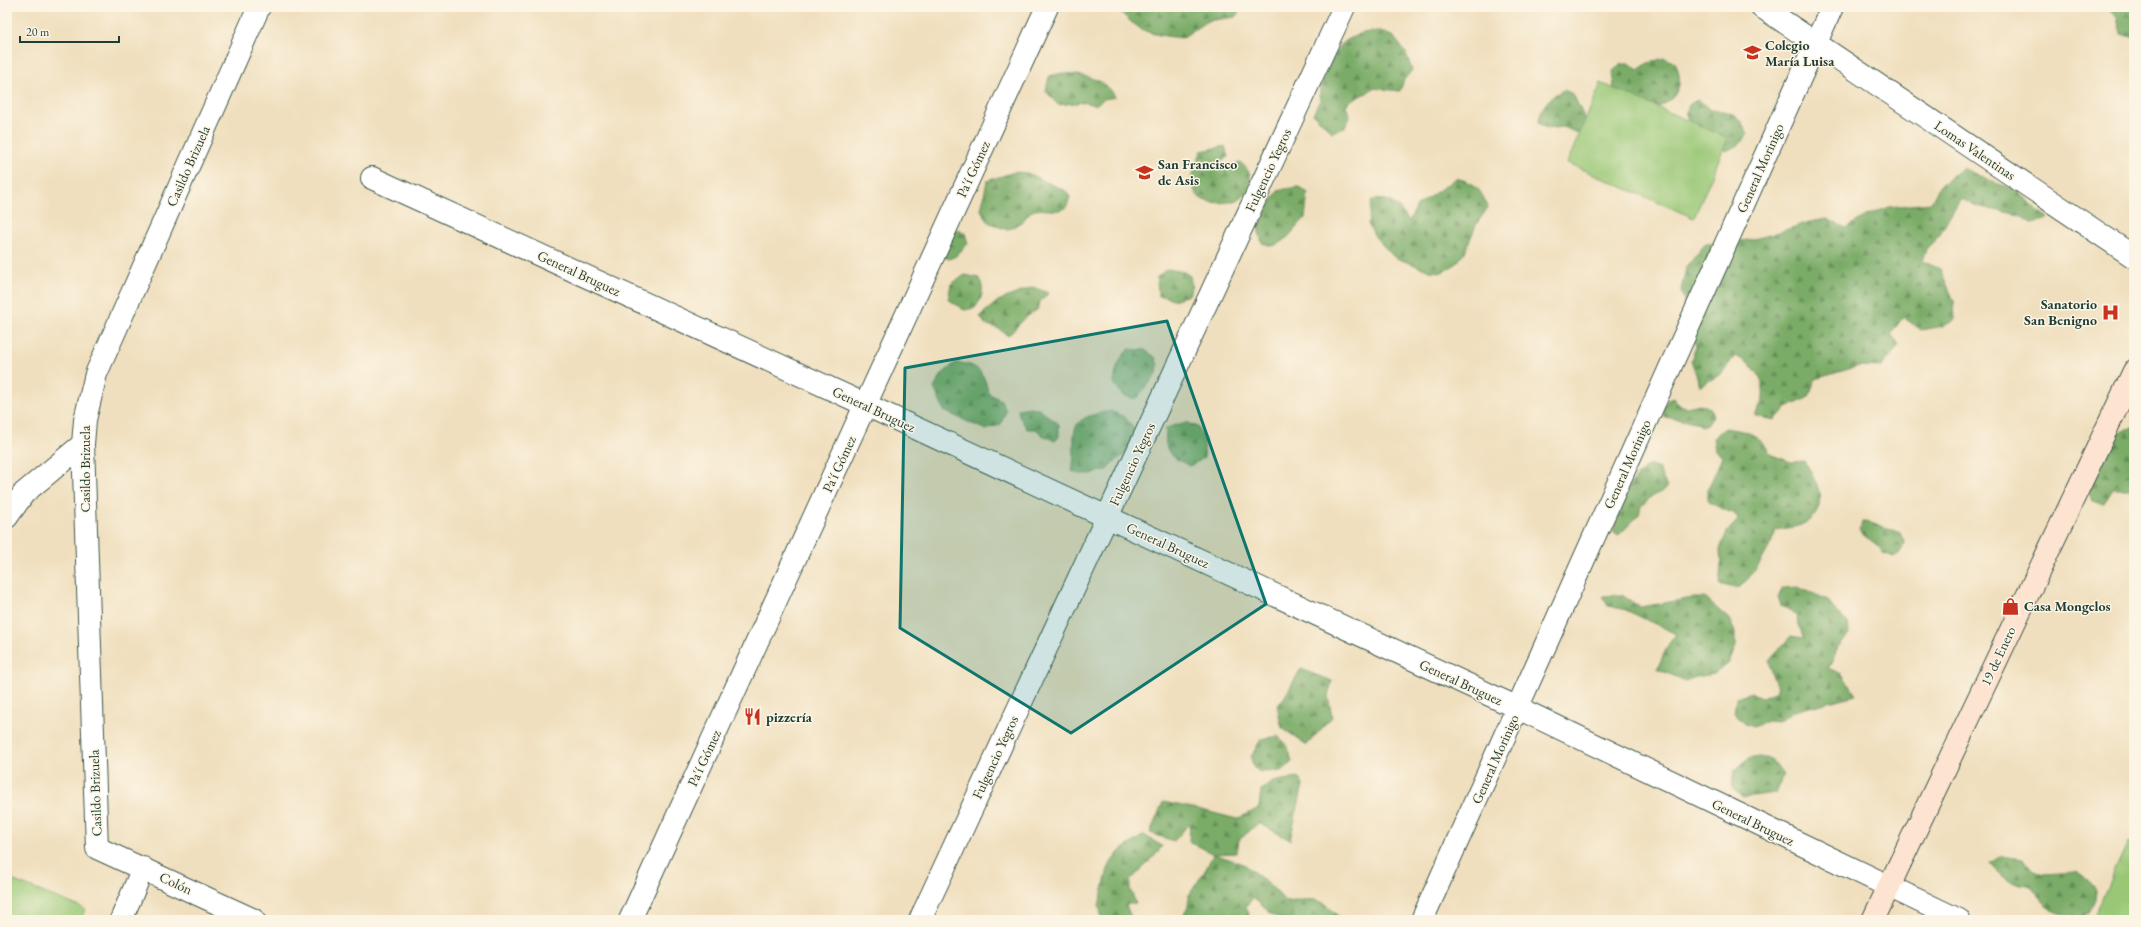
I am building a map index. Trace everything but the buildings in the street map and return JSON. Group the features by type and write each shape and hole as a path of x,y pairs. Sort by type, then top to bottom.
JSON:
{"street":[{"name":"Casildo Brizuela","path":"97,848 83,444 85,420 96,374 259,7"},
{"name":"Pa'í Gómez","path":"630,920 1047,7"},
{"name":"Fulgencio Yegros","path":"920,920 1344,7"},
{"path":"1762,7 1815,43"},
{"name":"General Morinigo","path":"1422,920 1832,7"},
{"name":"Lomas Valentinas","path":"1815,43 2134,257"},
{"name":"General Bruguez","path":"372,178 866,405 1518,708 1888,888 1959,920"},
{"name":"19 de Enero","path":"1873,920 2134,371"},
{"path":"7,517 24,493 83,444"},
{"name":"Colón","path":"97,848 254,920"},
{"path":"121,920 143,868"}],"highlighted area":[{"path":"1167,321 1266,604 1071,733 900,628 905,368"}],"green space":[{"path":"1116,7 1243,7 1235,17 1207,21 1182,38 1145,31 1124,16"},
{"path":"2105,7 2134,7 2134,38 2120,34 2117,16"},
{"path":"1378,31 1393,36 1406,53 1412,70 1404,80 1400,91 1373,88 1356,97 1346,105 1350,118 1345,127 1332,132 1313,114 1320,100 1320,89 1324,75 1339,47 1348,39 1362,33"},
{"path":"1664,58 1675,62 1679,77 1678,90 1670,100 1656,108 1614,96 1613,71 1621,64 1631,64 1638,70 1648,63"},
{"path":"1063,73 1085,76 1100,82 1111,91 1115,97 1104,99 1095,105 1084,102 1058,105 1046,91 1049,76"},
{"path":"1601,83 1728,138 1694,218 1567,163"},
{"path":"1564,90 1573,94 1584,117 1584,126 1578,133 1562,127 1546,129 1539,123 1541,113 1546,103 1554,95"},
{"path":"1698,99 1710,110 1724,111 1738,118 1748,134 1739,145 1726,151 1697,133 1692,128 1687,117 1687,112 1689,105"},
{"path":"1225,146 1228,157 1218,163 1226,166 1241,163 1249,173 1251,186 1241,198 1231,202 1219,203 1203,200 1197,195 1191,180 1201,151"},
{"path":"1962,168 2014,189 2048,219 2032,223 2020,215 1980,207 1960,199 1938,237 1926,249 1922,261 1940,269 1954,301 1955,320 1943,326 1921,330 1903,317 1891,334 1899,346 1881,367 1859,366 1815,379 1809,397 1785,409 1775,420 1755,416 1763,398 1763,389 1760,376 1747,362 1735,356 1721,374 1700,386 1691,360 1696,347 1681,290 1686,268 1705,244 1749,240 1770,235 1809,222 1827,219 1846,228 1866,216 1889,207 1931,203 1940,185"},
{"path":"1014,172 1027,173 1066,191 1070,197 1066,208 1058,210 1032,211 1025,219 1007,230 988,222 981,210 987,181"},
{"path":"1456,178 1473,184 1479,190 1488,207 1476,225 1465,252 1456,264 1442,272 1430,271 1394,257 1376,238 1368,224 1372,200 1386,200 1394,204 1409,221 1417,206"},
{"path":"1299,187 1308,193 1305,218 1285,240 1273,246 1262,243 1258,228 1279,190"},
{"path":"937,229 958,230 965,233 968,244 956,256 949,259 929,252 929,236"},
{"path":"1167,269 1184,272 1190,276 1192,287 1189,295 1174,300 1165,296 1158,296 1157,277"},
{"path":"965,275 980,278 982,290 980,300 975,308 964,310 948,299 951,284"},
{"path":"1033,287 1049,293 1040,302 1038,309 1025,318 1008,336 999,329 985,324 980,316 998,301"},
{"path":"1129,349 1145,350 1155,357 1158,365 1157,374 1136,399 1123,396 1114,383 1118,364"},
{"path":"955,363 963,363 979,370 985,379 988,393 1001,400 1006,411 1001,424 986,430 944,411 934,388 942,374"},
{"path":"1673,398 1678,404 1686,407 1700,404 1710,408 1713,416 1707,425 1702,426 1695,422 1664,417 1662,409 1668,400"},
{"path":"1030,407 1039,409 1059,424 1059,437 1055,441 1042,435 1036,429 1027,429 1019,416 1018,409"},
{"path":"1110,411 1125,417 1134,429 1131,446 1124,455 1112,463 1107,470 1090,474 1080,474 1072,471 1075,430 1078,424 1094,414"},
{"path":"1186,422 1198,427 1205,440 1204,458 1190,466 1172,455 1167,448 1166,443 1166,428"},
{"path":"2134,426 2134,489 2113,489 2104,503 2093,501 2088,484 2112,437"},
{"path":"1725,428 1749,432 1763,443 1772,455 1791,462 1804,461 1818,487 1819,496 1819,504 1816,512 1810,519 1798,526 1776,530 1770,546 1761,562 1738,589 1719,584 1721,566 1720,549 1727,532 1739,519 1732,513 1708,502 1708,489 1722,457 1715,449 1713,438"},
{"path":"1649,465 1659,469 1667,488 1650,498 1641,506 1639,515 1619,535 1613,532 1625,496 1640,473"},
{"path":"1862,522 1872,523 1900,533 1904,542 1902,550 1894,557 1883,553 1878,546 1859,530"},
{"path":"1798,587 1828,600 1836,612 1848,623 1849,635 1835,650 1833,662 1828,668 1842,674 1856,695 1794,711 1778,722 1768,721 1754,727 1745,724 1734,713 1736,698 1751,693 1763,697 1777,691 1770,669 1769,660 1791,636 1805,638 1798,625 1797,615 1781,605 1778,597 1783,588"},
{"path":"1622,595 1640,607 1693,598 1705,598 1729,619 1735,632 1735,649 1728,664 1714,674 1696,677 1686,681 1657,669 1668,645 1676,634 1626,610 1608,606 1603,596"},
{"path":"1301,669 1332,681 1328,696 1332,717 1307,745 1282,728 1277,706"},
{"path":"1278,736 1288,747 1292,762 1282,771 1260,772 1253,767 1251,757 1261,739"},
{"path":"1759,757 1771,759 1783,775 1776,793 1744,797 1731,788 1734,771 1748,759"},
{"path":"1298,777 1303,785 1290,840 1259,823 1239,840 1237,853 1214,854 1244,864 1271,886 1286,902 1317,900 1328,906 1341,920 1284,920 1274,916 1253,898 1245,907 1251,920 1181,920 1188,907 1189,895 1206,869 1213,854 1189,841 1190,823 1174,841 1150,833 1163,802 1237,819 1259,808 1261,790 1273,782"},
{"path":"1144,835 1162,846 1151,860 1130,881 1130,889 1136,903 1126,905 1132,920 1102,920 1099,905 1109,865 1121,850"},
{"path":"2128,842 2134,845 2134,920 2092,920"},
{"path":"2001,856 2023,859 2034,869 2043,874 2078,872 2095,888 2096,898 2094,903 2084,917 2069,916 2051,909 2029,885 2024,885 2013,881 1997,872 1990,863"},
{"path":"7,878 85,909 81,920 7,920"}],"place":[{"name":"Colegio María Luisa","path":"1752,53"},
{"name":"San Francisco de Asis","path":"1145,172"},
{"name":"Sanatorio San Benigno","path":"2110,312"},
{"name":"Casa Mongelos","path":"2011,606"},
{"name":"pizzería","path":"753,717"}]}
